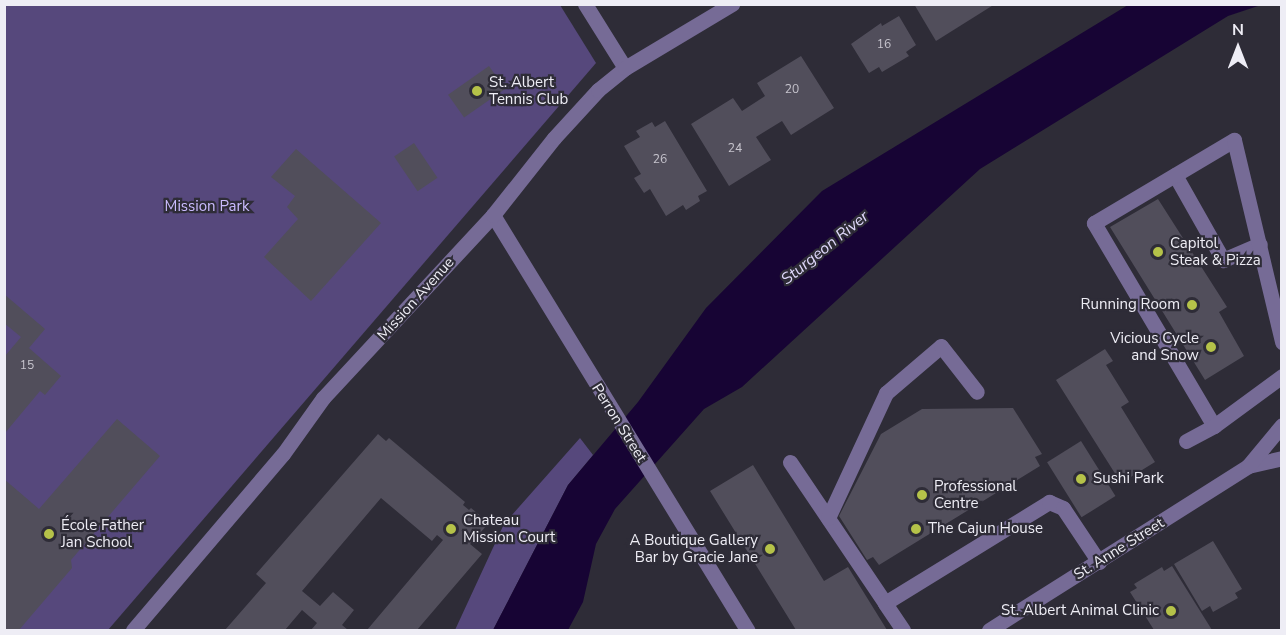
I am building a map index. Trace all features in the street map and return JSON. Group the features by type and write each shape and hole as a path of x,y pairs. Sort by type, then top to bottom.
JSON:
{"street":[{"path":"585,4 625,68"},
{"name":"Mission Avenue","path":"133,630 283,454 323,398 494,215 554,138 598,90 625,68 732,4"},
{"path":"1214,426 1094,223 1234,140 1281,342"},
{"path":"1175,175 1223,260 1260,244"},
{"name":"Perron Street","path":"494,215 593,381 747,630"},
{"path":"828,518 886,393 941,346 977,392"},
{"path":"1186,441 1214,426 1281,376"},
{"name":"St. Anne Street","path":"989,630 1248,465 1281,425"},
{"name":"St. Anne Street","path":"1248,465 1281,458"},
{"path":"790,462 903,630"},
{"path":"885,603 1049,502 1055,501 1063,508 1099,562"}],"green space":[{"name":"Mission Park","path":"4,5 560,5 596,63 108,630 5,630"},
{"path":"580,438 593,455 568,485 493,630 455,630 504,524"}],"water":[{"name":"Sturgeon River","path":"1128,5 1261,5 1228,16 980,169 742,387 704,409 615,509 596,544 583,602 568,630 493,630 568,485 638,402 706,308 822,191"}],"building":[{"path":"914,4 995,4 936,41"},
{"path":"899,16 916,45 906,52 909,56 882,72 879,67 869,73 851,44 881,23 882,26"},
{"path":"801,56 834,108 791,135 782,121 756,137 771,160 729,186 691,124 733,98 742,111 765,96 757,83"},
{"name":"St. Albert Tennis Club","path":"489,66 505,89 464,118 448,95"},
{"path":"665,121 707,191 698,196 700,201 686,210 683,205 666,216 650,189 644,193 634,178 641,174 624,146 640,137 636,131 652,122 655,127"},
{"path":"414,143 437,178 418,191 394,156"},
{"path":"296,149 381,223 311,301 264,257 298,219 287,207 295,196 271,177"},
{"path":"1158,199 1227,307 1219,312 1244,356 1205,380 1110,227"},
{"path":"4,294 45,329 29,348 61,376 45,395 40,391 5,433 5,356 21,337 4,323"},
{"path":"1105,349 1113,361 1106,365 1129,402 1121,407 1155,462 1121,483 1056,380"},
{"name":"Professional Centre","path":"1013,408 1042,454 1035,457 1040,466 879,565 873,557 867,560 839,516 881,434 922,409"},
{"name":"École Father Jan School","path":"117,419 160,456 71,560 72,568 19,630 4,630 4,479 39,509"},
{"name":"Chateau Mission Court","path":"378,434 386,441 389,438 465,502 463,505 469,510 471,508 489,523 470,544 482,554 417,630 367,630 443,540 437,535 432,541 381,498 302,591 320,606 333,592 354,610 342,625 348,630 311,630 317,623 302,610 285,630 225,630 266,583 256,574"},
{"name":"Sushi Park","path":"1081,441 1115,496 1082,517 1047,462"},
{"path":"753,465 824,581 848,567 887,630 796,630 710,491"},
{"path":"1213,541 1242,589 1235,593 1238,598 1213,612 1210,606 1202,611 1174,564"},
{"name":"St. Albert Animal Clinic","path":"1172,566 1212,630 1154,630 1130,592 1137,588 1134,584 1162,567 1164,571"}],"place":[{"name":"St. Albert Tennis Club","path":"477,91"},
{"name":"Capitol Steak & Pizza","path":"1158,252"},
{"name":"Running Room","path":"1192,305"},
{"name":"Vicious Cycle and Snow","path":"1211,347"},
{"name":"Sushi Park","path":"1081,479"},
{"name":"Professional Centre","path":"922,495"},
{"name":"Chateau Mission Court","path":"451,529"},
{"name":"The Cajun House","path":"916,529"},
{"name":"École Father Jan School","path":"49,534"},
{"name":"A Boutique Gallery Bar by Gracie Jane","path":"770,549"},
{"name":"St. Albert Animal Clinic","path":"1171,611"}]}
